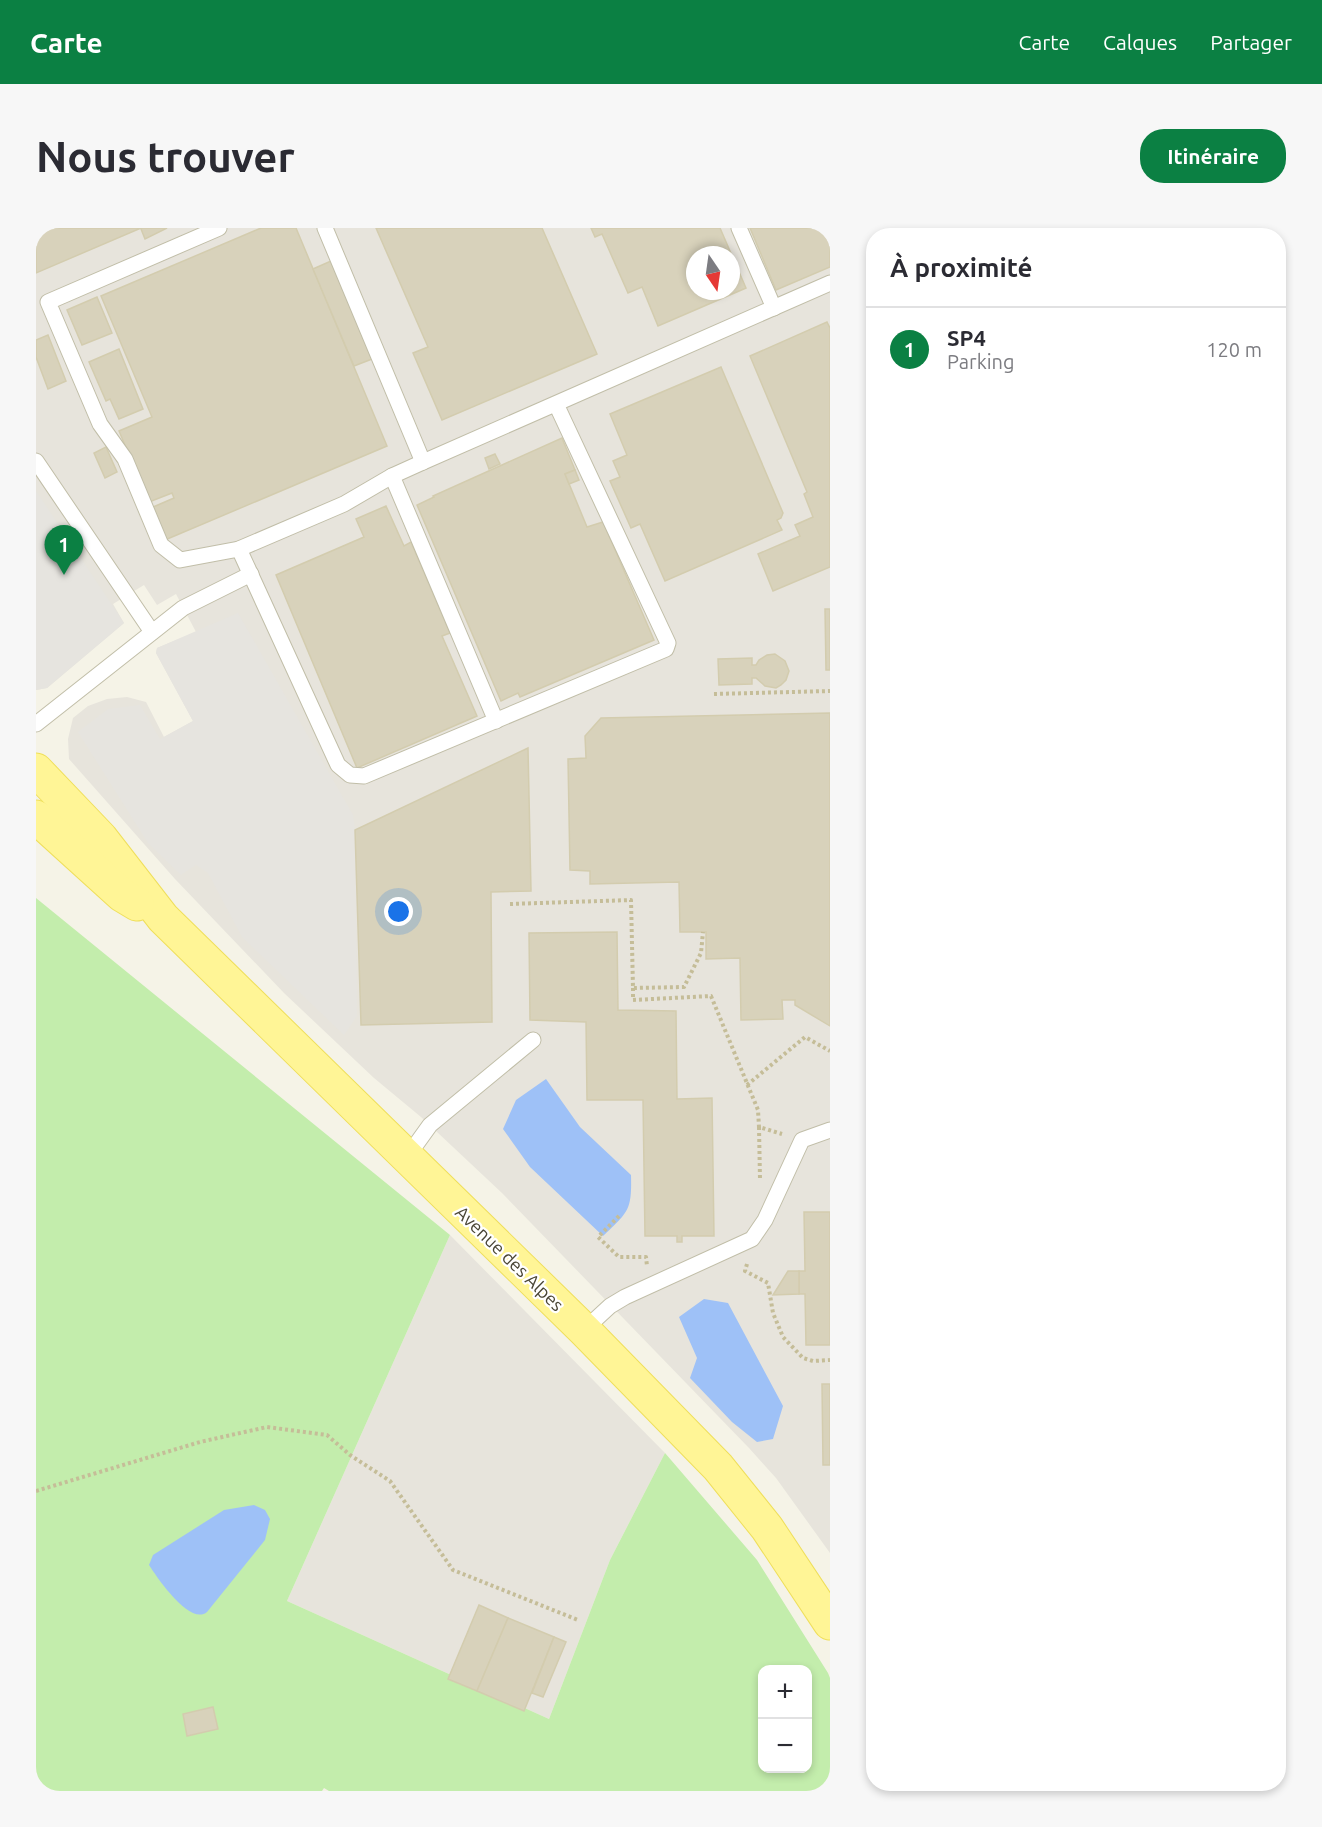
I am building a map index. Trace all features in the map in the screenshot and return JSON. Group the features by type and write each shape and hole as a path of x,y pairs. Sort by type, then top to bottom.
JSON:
{"main road":[{"name":"Avenue des Alpes","path":"36,770 100,838 163,918 584,1330 718,1467 768,1528 830,1623"},
{"name":"Avenue des Alpes","path":"36,817 122,895 163,918"}],"lane":[{"path":"219,228 48,302 100,424 125,459 161,545 180,560 238,549 344,504 392,476 830,283"},
{"path":"325,228 423,462"},
{"path":"739,228 774,308"},
{"path":"238,549 338,765 350,775 364,776 656,654 666,649 668,643 556,404"},
{"path":"36,461 152,632"},
{"path":"392,476 496,721"},
{"path":"36,724 183,608 251,574"},
{"path":"407,1157 430,1125 533,1040"},
{"path":"584,1330 610,1306 625,1297 752,1239 765,1220 802,1140 830,1130"}],"path":[{"path":"714,694 830,691"},
{"path":"510,904 631,900 633,1000 711,996 758,1110 760,1185"},
{"path":"633,988 684,987 701,953 703,932"},
{"path":"747,1084 805,1037 830,1051"},
{"path":"759,1127 802,1140"},
{"path":"753,1236 746,1271 768,1283 773,1313 783,1337 803,1358 813,1361 830,1360"},
{"path":"36,1491 200,1442 267,1426 327,1435 350,1455 390,1481 453,1570 578,1620"}],"shaded area":[{"path":"36,228 830,228 830,1553 776,1478 749,1448 502,1193 284,993 175,879 69,759 68,739 73,718 88,706 107,699 127,697 146,702 164,737 193,721 156,653 157,648 196,632 176,594 157,605 144,585 113,604 124,623 47,688 36,690"},
{"path":"36,491 124,623 47,688 36,690"},
{"path":"238,613 353,815 357,1016 344,1035 242,937 208,873 196,865 181,875 148,843 78,732 108,709 140,705 160,739 193,721 156,653 157,648"},
{"path":"450,1235 665,1453 610,1560 549,1719 287,1601"}],"green space":[{"path":"36,898 450,1235 287,1601 549,1719 610,1560 665,1453 757,1560 830,1678 830,1791 329,1791 324,1788 322,1791 36,1791"}],"water":[{"path":"546,1079 580,1127 631,1175 631,1196 627,1210 603,1236 530,1167 503,1129 516,1100"},
{"path":"704,1299 728,1303 783,1406 773,1439 757,1442 732,1422 690,1378 697,1358 679,1317"},
{"path":"254,1505 265,1510 270,1519 265,1540 207,1612 200,1615 192,1613 175,1599 153,1572 149,1565 153,1555 224,1510"}],"building":[{"path":"36,228 141,228 36,273"},
{"path":"142,228 167,228 145,239 141,229"},
{"path":"261,228 296,228 387,446 165,540 151,508 174,498 172,493 149,502 119,431 152,417 101,296"},
{"path":"376,228 542,228 597,354 442,420 413,353 428,347"},
{"path":"591,228 720,228 728,246 686,246 686,300 718,300 658,326 642,287 628,293 602,234 595,237"},
{"path":"750,228 830,228 830,267 776,290"},
{"path":"331,261 372,359 354,366 313,269"},
{"path":"740,274 746,288 740,291"},
{"path":"97,297 112,333 82,345 67,310"},
{"path":"827,322 830,328 830,567 773,591 758,554 800,536 795,525 813,517 804,494 807,492 750,356"},
{"path":"48,335 66,381 48,389 36,357 36,340"},
{"path":"119,349 143,409 119,419 110,399 106,401 89,362"},
{"path":"721,367 783,513 777,520 782,530 665,581 640,524 631,528 610,481 620,477 613,461 627,455 610,414"},
{"path":"562,438 575,470 565,474 587,527 603,522 654,640 520,697 518,693 501,701 417,505"},
{"path":"106,447 117,472 105,478 94,453"},
{"path":"495,454 500,464 489,469 485,458"},
{"path":"575,470 579,480 569,484 565,474"},
{"path":"386,506 404,546 411,542 450,633 442,636 477,716 357,768 276,575 364,537 356,519"},
{"path":"825,609 830,609 830,670 826,670"},
{"path":"775,654 785,661 789,671 786,680 776,688 765,686 756,678 752,678 752,684 719,685 718,659 752,658 752,665 756,665 767,655"},
{"path":"830,713 830,1026 795,1005 795,1000 782,1000 783,1019 741,1020 740,958 706,959 706,932 680,932 679,882 590,884 590,871 570,870 568,759 586,758 585,736 601,718"},
{"path":"528,748 531,891 491,892 492,1022 361,1025 355,830"},
{"path":"617,932 618,1010 676,1011 677,1099 712,1098 714,1236 682,1236 682,1242 677,1242 677,1236 645,1236 643,1100 587,1100 586,1022 530,1020 529,933"},
{"path":"804,1212 830,1212 830,1345 806,1345 805,1294 799,1294 799,1271 805,1271"},
{"path":"788,1271 799,1271 799,1294 773,1295"},
{"path":"822,1384 830,1384 830,1465 823,1465"},
{"path":"479,1605 508,1618 477,1691 448,1679"},
{"path":"508,1618 554,1637 524,1711 477,1691"},
{"path":"554,1637 566,1642 543,1697 532,1693"},
{"path":"213,1707 218,1729 187,1736 183,1714"}],"place":[{"name":"SP4","path":"64,575"}]}
